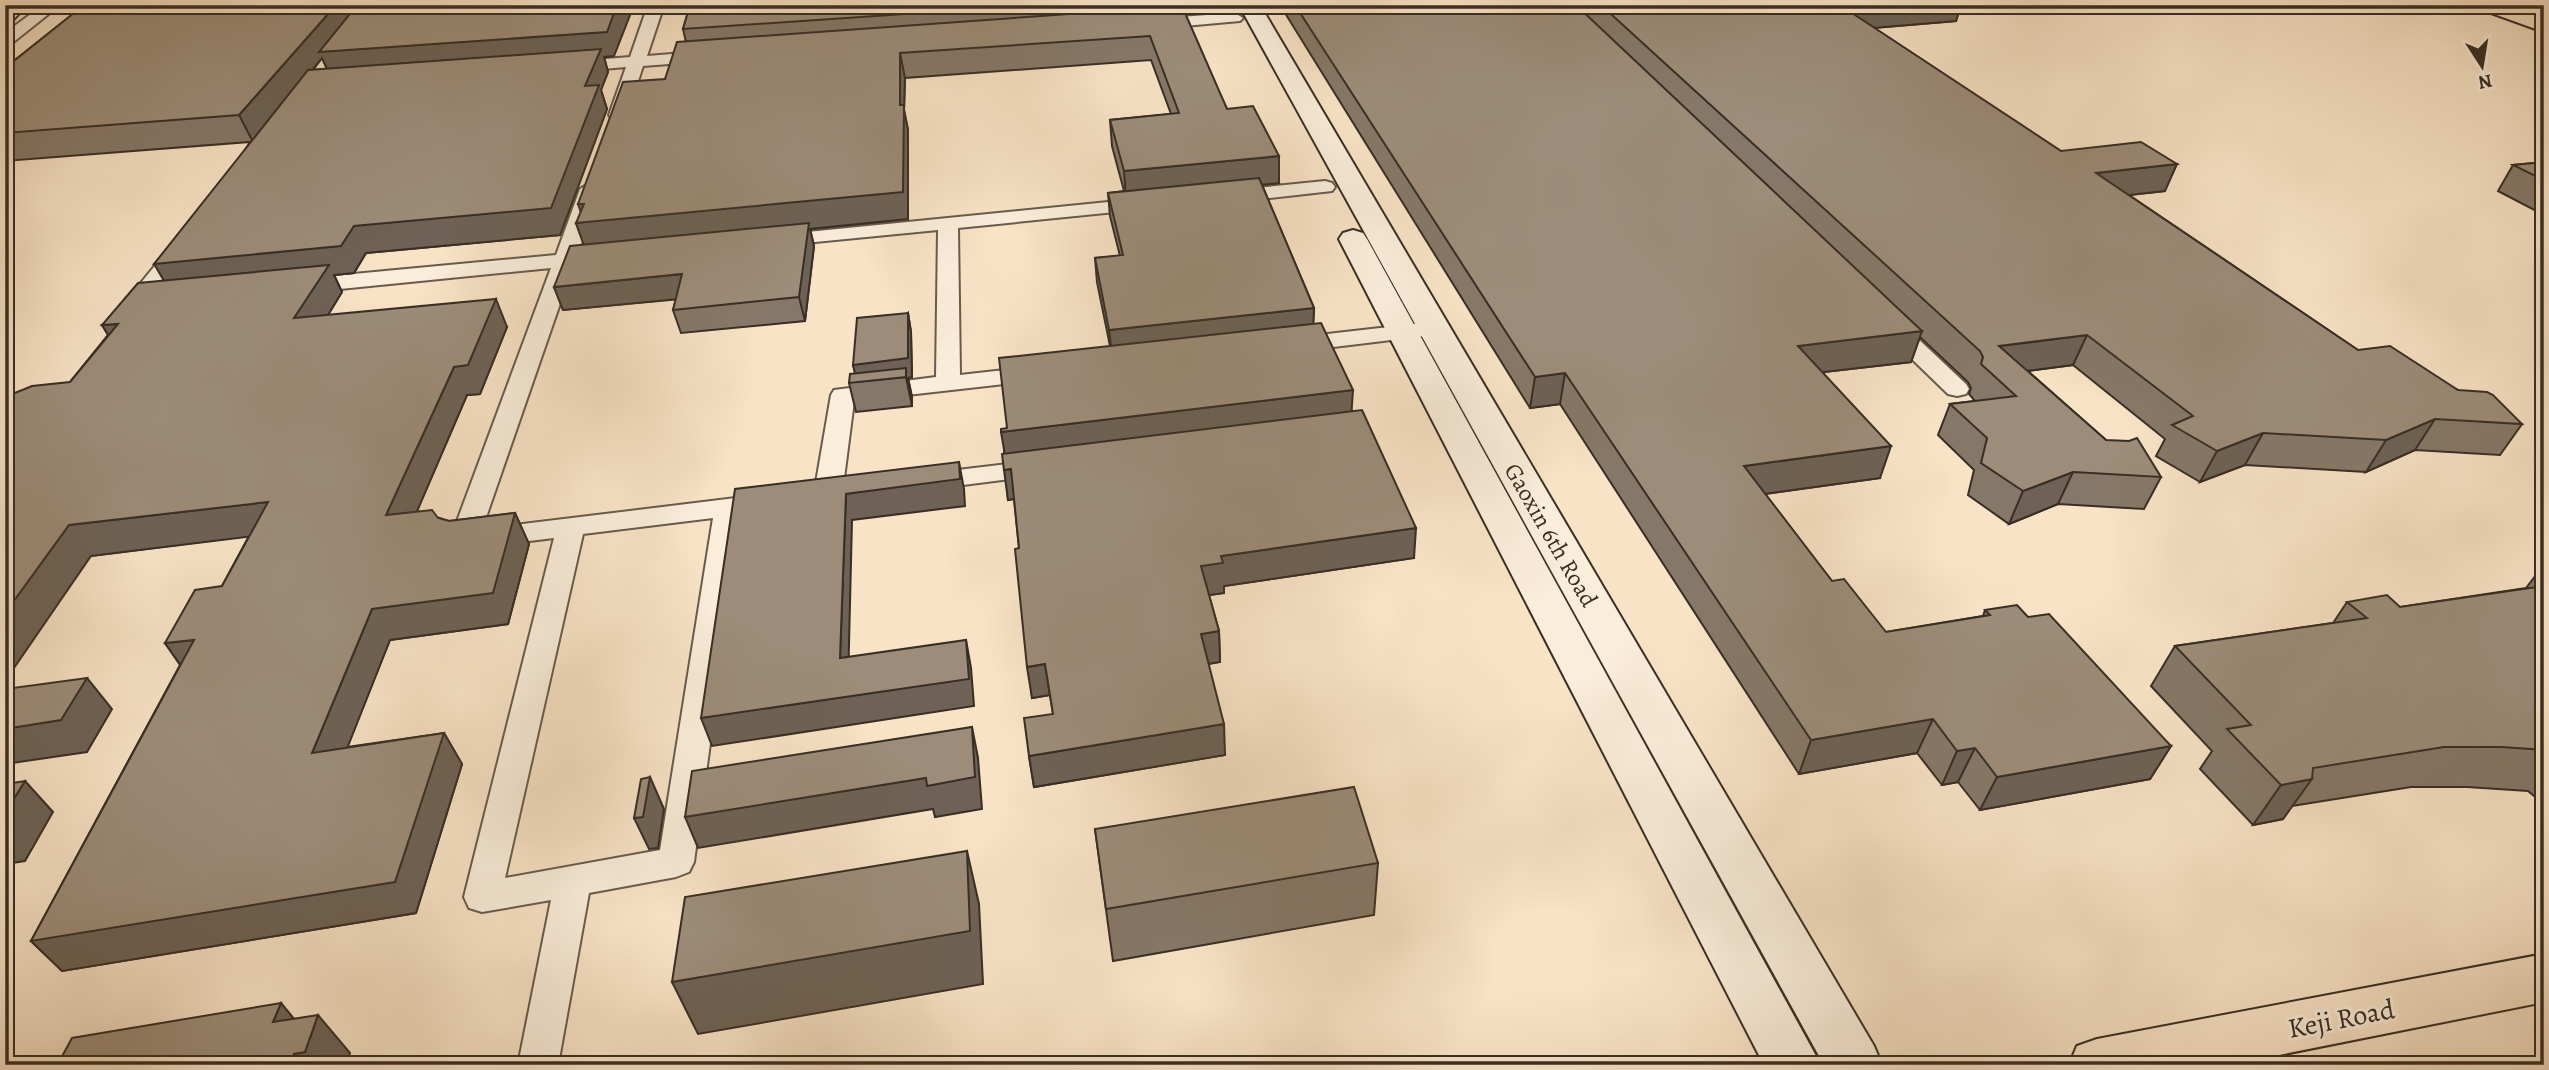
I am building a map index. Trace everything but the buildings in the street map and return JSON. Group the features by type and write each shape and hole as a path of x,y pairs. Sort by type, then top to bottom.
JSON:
{"main road":[{"path":"2487,5 2544,26"},
{"path":"2529,5 2544,10"},
{"name":"Keji Road","path":"2097,1065 2544,978"}],"street":[{"path":"5,15 17,5"},
{"path":"5,41 53,5"},
{"path":"610,136 656,5"},
{"path":"1138,25 1237,10"},
{"name":"Gaoxin 6th Road","path":"1237,10 1325,187 1418,331 1793,1065"},
{"name":"Gaoxin 6th Road","path":"1237,10 1418,331 1854,1065"},
{"path":"556,68 721,55"},
{"path":"600,161 464,540 856,491"},
{"path":"1204,199 1325,187"},
{"path":"756,242 1164,203"},
{"path":"948,223 948,383"},
{"path":"120,322 197,227"},
{"path":"274,289 605,257"},
{"path":"136,303 164,300"},
{"path":"1877,312 1957,389"},
{"path":"1265,348 1418,331"},
{"path":"828,494 843,394 1058,371"},
{"path":"897,486 1062,466"},
{"path":"571,526 482,897 676,862 728,507"},
{"path":"538,1065 573,881"}]}
